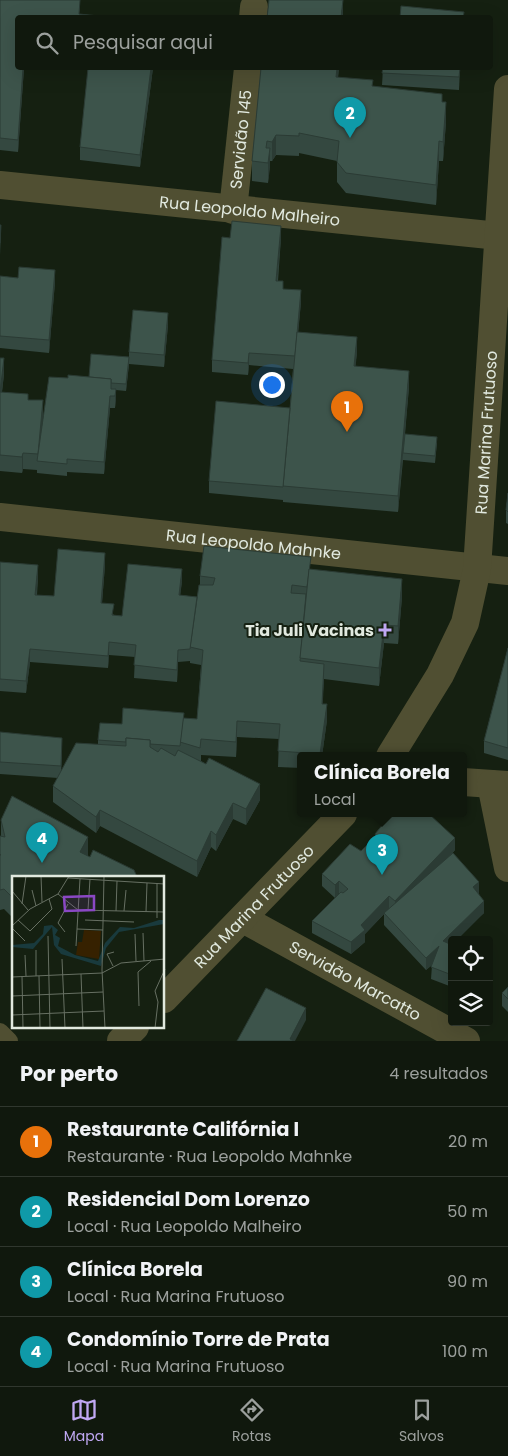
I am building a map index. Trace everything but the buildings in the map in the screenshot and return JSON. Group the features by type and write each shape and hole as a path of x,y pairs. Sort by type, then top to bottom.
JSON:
{"street":[{"name":"Servidão 145","path":"233,210 248,70"},
{"name":"Rua Marina Frutuoso","path":"392,752 440,675 465,623 477,568 508,89"},
{"name":"Rua Leopoldo Malheiro","path":"0,185 499,236"},
{"name":"Rua Leopoldo Mahnke","path":"0,517 508,571"},
{"path":"467,782 500,785 508,868"},
{"name":"Rua Marina Frutuoso","path":"165,998 340,817"},
{"name":"Servidão Marcatto","path":"243,919 466,1041"},
{"path":"122,1041 134,1028"}],"lane":[{"path":"0,1032 9,1041"}],"place":[{"name":"Residencial Dom Lorenzo","path":"350,138"},
{"name":"Restaurante Califórnia I","path":"347,432"},
{"name":"Tia Juli Vacinas","path":"385,630"},
{"name":"Condomínio Torre de Prata","path":"42,863"},
{"name":"Clínica Borela","path":"382,875"}]}
